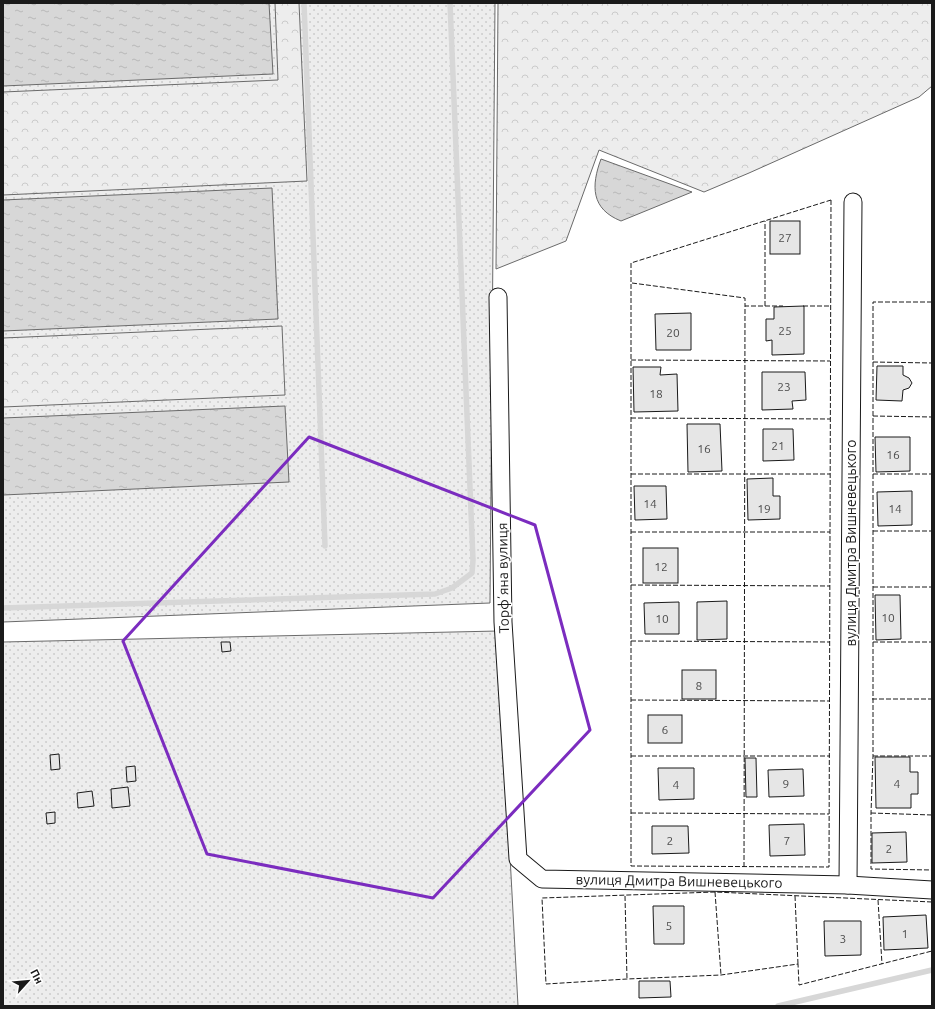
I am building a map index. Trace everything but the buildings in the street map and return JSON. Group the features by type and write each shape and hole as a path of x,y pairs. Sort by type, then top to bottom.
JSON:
{"street":[{"name":"вулиця Дмитра Вишневецького","path":"848,885 854,202"},
{"name":"Торфʼяна вулиця","path":"498,297 503,622 518,859"},
{"name":"вулиця Дмитра Вишневецького","path":"518,859 542,879 848,885 932,890"}],"highlighted area":[{"path":"309,437 535,525 590,730 433,898 207,854 123,641"}],"green space":[{"path":"3,3 495,3 490,603 3,622"},
{"path":"275,3 299,3 307,181 3,195 3,92 278,80"},
{"path":"498,3 932,3 932,86 919,97 704,192 599,150 566,241 496,269"},
{"path":"282,326 285,395 3,407 3,338"},
{"path":"498,631 518,1006 3,1006 3,642"}],"water":[{"path":"3,3 269,3 273,74 3,86"},
{"path":"601,159 692,192 621,221 611,216 604,210 596,196 596,178"},
{"path":"272,188 278,319 3,331 3,200"},
{"path":"285,406 289,482 3,495 3,418"}],"waterway":[{"path":"304,3 325,546"},
{"path":"3,608 435,594 452,588 472,573 473,560 450,3"},
{"path":"778,1006 932,970"}],"fence":[{"path":"831,200 829,867 631,866 631,263 831,200"},
{"path":"765,221 765,306"},
{"path":"632,283 745,298 745,306"},
{"path":"932,302 873,302 873,756 871,813 871,869 932,870"},
{"path":"744,867 745,306 783,306"},
{"path":"803,306 831,306"},
{"path":"631,360 830,361"},
{"path":"873,362 932,363"},
{"path":"873,416 932,417"},
{"path":"631,418 830,419"},
{"path":"631,474 830,474"},
{"path":"873,474 932,474"},
{"path":"873,531 932,531"},
{"path":"631,532 830,532"},
{"path":"631,585 830,586"},
{"path":"873,587 932,587"},
{"path":"631,641 830,642"},
{"path":"873,642 932,642"},
{"path":"872,699 932,699"},
{"path":"631,700 830,701"},
{"path":"631,756 830,756"},
{"path":"873,756 932,756"},
{"path":"631,813 829,814"},
{"path":"871,813 932,815"},
{"path":"715,892 721,975"},
{"path":"932,902 715,892 542,898 546,984 721,975 798,964 799,985 932,951"},
{"path":"625,896 627,979"},
{"path":"795,896 798,964"},
{"path":"878,900 882,964"}]}
